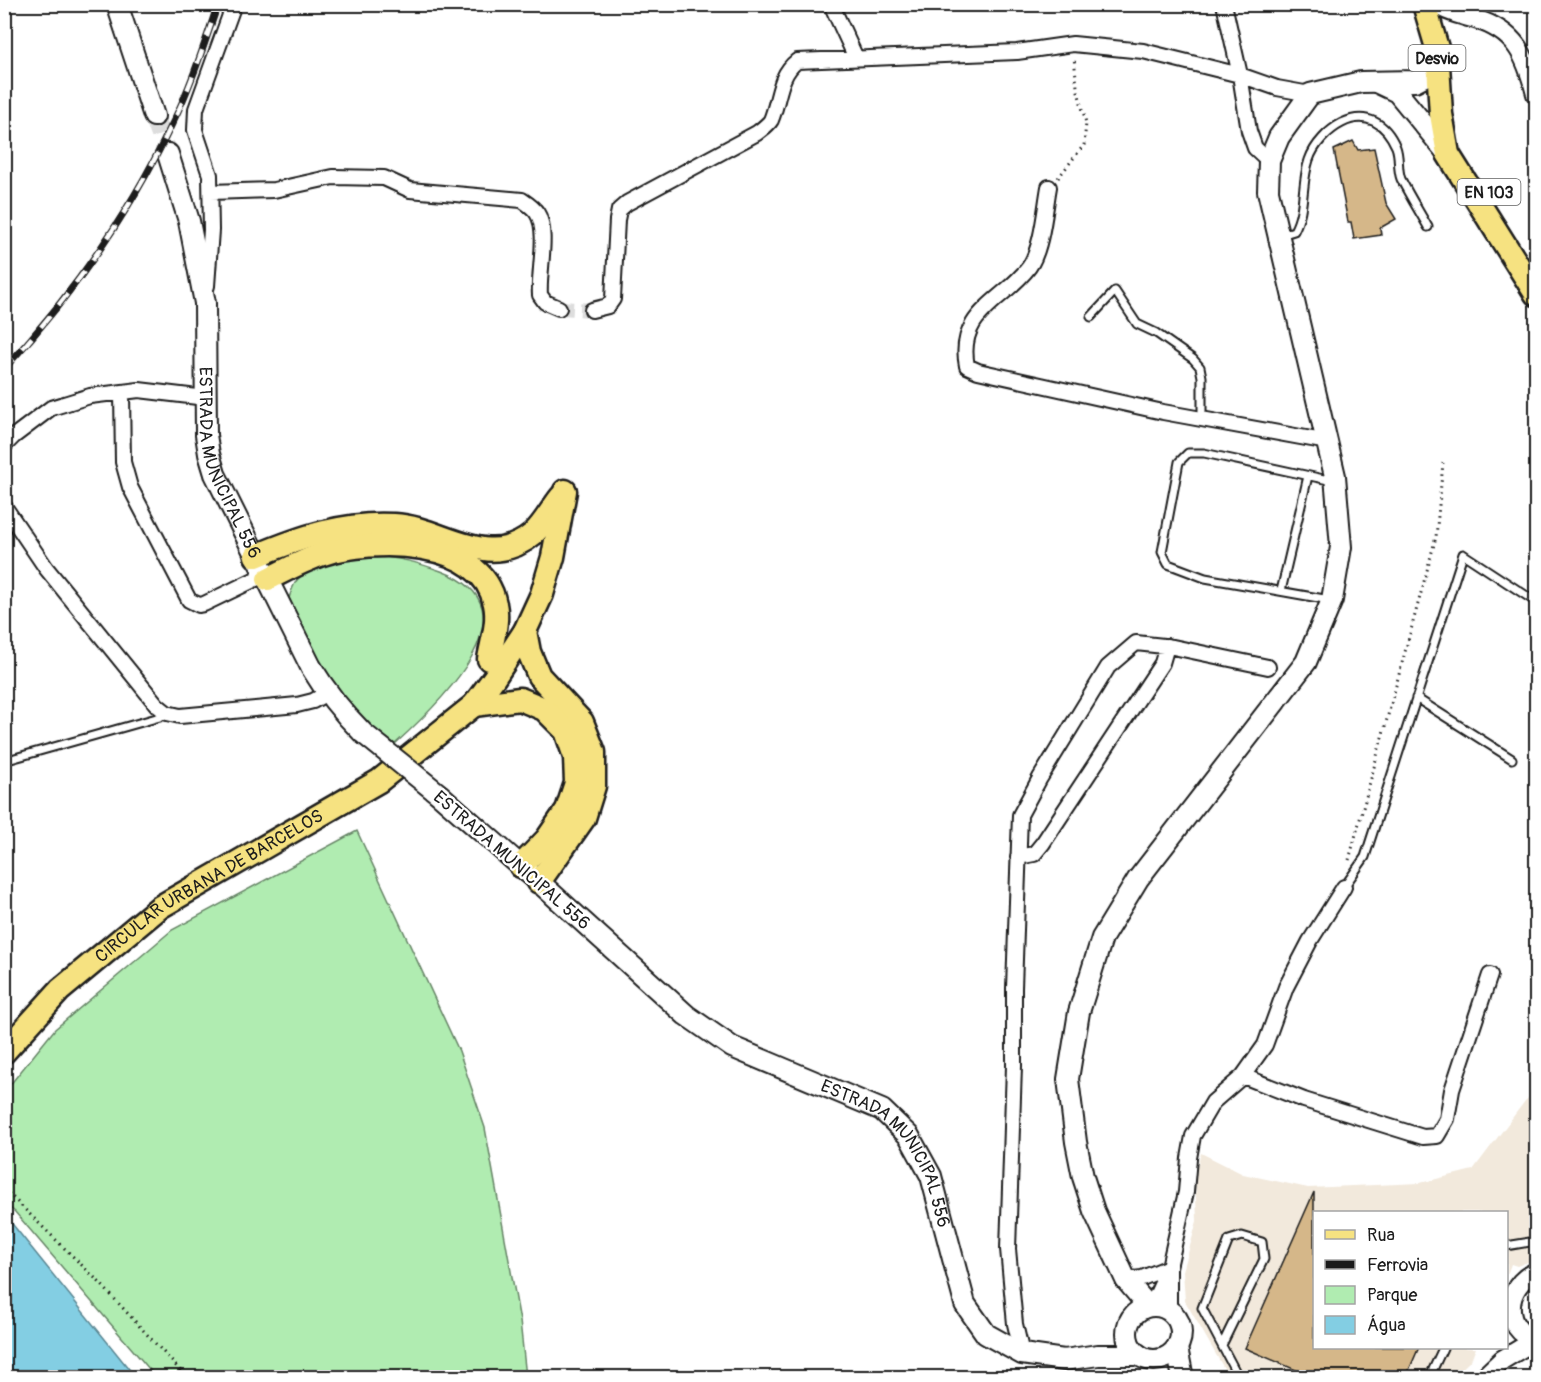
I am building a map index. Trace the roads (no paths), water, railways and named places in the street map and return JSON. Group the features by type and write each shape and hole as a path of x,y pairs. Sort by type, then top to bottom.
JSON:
{"main road":[{"path":"117,4 154,116"},
{"name":"Desvio","path":"1424,4 1437,48 1441,114 1448,154"},
{"path":"1182,1377 1177,1348 1182,1331 1180,1323 1145,1313 1126,1280 1094,1211 1076,1142 1068,1079 1078,1012 1102,938 1138,879 1306,662 1332,600 1341,547 1336,481 1268,192 1269,161 1279,137 1310,94 1361,82 1415,81 1438,69"},
{"path":"1378,83 1397,92 1448,154"},
{"name":"EN 103","path":"1441,114 1536,270"},
{"name":"ESTRADA MUNICIPAL 556","path":"168,154 189,221 205,303 206,435 215,474 311,667 327,693 363,733 440,795 686,1015 732,1047 882,1110 909,1136 931,1176 965,1304 986,1334 1022,1354 1064,1360 1098,1355 1139,1356"},
{"name":"EN 103","path":"1448,154 1536,294"},
{"path":"263,570 313,534 378,524 417,529 471,548 499,549 525,540 535,532 565,491 559,524"},
{"name":"CIRCULAR URBANA DE BARCELOS","path":"4,1052 60,990 160,907 379,781 474,705 525,631 549,573 559,524"},
{"name":"CIRCULAR URBANA DE BARCELOS","path":"429,741 489,659 516,615 559,524"},
{"path":"263,570 349,548 381,544 415,546 454,557 477,571 487,581 493,593 496,622 489,659"},
{"path":"525,631 529,652 539,675 582,722 594,752 594,786 584,818 539,882"},
{"path":"474,705 520,699 544,709 566,731 575,756 576,783 567,810 547,839 521,866"},
{"path":"1098,1355 1145,1313"},
{"path":"1145,1313 1129,1343 1139,1356 1160,1360 1177,1348"},
{"path":"1160,1360 1182,1377"}],"street":[{"path":"205,303 211,230 211,192 210,175 195,130 196,109 234,4"},
{"path":"831,4 856,58"},
{"path":"1224,4 1240,75 1249,130 1255,148 1269,161"},
{"path":"1436,4 1443,9 1488,22 1509,35 1528,64 1536,94"},
{"path":"592,310 608,306 613,299 616,220 619,210 627,203 757,133 770,122 783,79 789,68 797,61 1017,52 1073,44 1143,51 1240,75 1278,88 1310,94"},
{"path":"211,192 274,190 333,177 384,178 410,190 522,200 537,212 541,220 540,295 545,302 558,308"},
{"path":"1049,187 1040,238 1030,266 980,313 971,326 965,341 964,355 967,366 978,371 1202,419 1328,442"},
{"path":"4,446 51,408 90,396 139,390 206,398"},
{"path":"122,392 123,462 130,487 189,600 199,605 204,604 263,570"},
{"path":"4,506 46,568 157,705 167,713 180,716 297,705 313,701 327,693"},
{"path":"1022,1354 1015,1324 1008,1249 1020,816 1040,778 1108,667 1136,644 1167,646 1268,667"},
{"path":"1018,858 1034,854 1044,843 1162,663 1167,646"},
{"path":"1145,1313 1169,1268 1186,1192 1193,1136 1213,1102 1243,1076 1265,1046 1286,987 1310,941 1344,887"},
{"path":"1243,1076 1304,1100 1412,1134 1423,1137 1437,1136 1447,1119 1452,1090 1490,975"},
{"path":"1126,1280 1142,1278 1169,1268"},
{"path":"1536,1272 1515,1283 1511,1305 1514,1320 1523,1333 1536,1340"},
{"path":"1508,1338 1514,1320"},
{"path":"1508,1349 1536,1340"},
{"path":"1484,1377 1504,1350"}],"lane":[{"path":"1278,236 1294,231 1300,219 1309,159 1321,139 1336,126 1350,119 1367,118 1383,125 1396,148 1400,176 1428,227"},
{"path":"1091,317 1115,291 1137,324 1156,333 1193,359 1200,367 1202,376 1202,419"},
{"path":"1332,600 1205,578 1168,564 1161,552 1179,462 1188,453 1204,453 1336,481"},
{"path":"1281,591 1308,476"},
{"path":"1344,887 1365,857 1463,554 1536,602"},
{"path":"1416,698 1512,759"},
{"path":"4,761 160,717 167,713"},
{"path":"1222,1345 1264,1259 1262,1242 1242,1236 1229,1240 1202,1308 1239,1377"},
{"path":"1508,1246 1536,1241"},
{"path":"1430,1377 1442,1349"}],"water":[{"path":"5,1215 129,1369 137,1377 5,1377"}],"tunnel":[{"path":"154,116 168,154"},
{"path":"559,308 592,310"}],"railway":[{"path":"4,369 76,283 137,190 185,95 218,4"}]}
